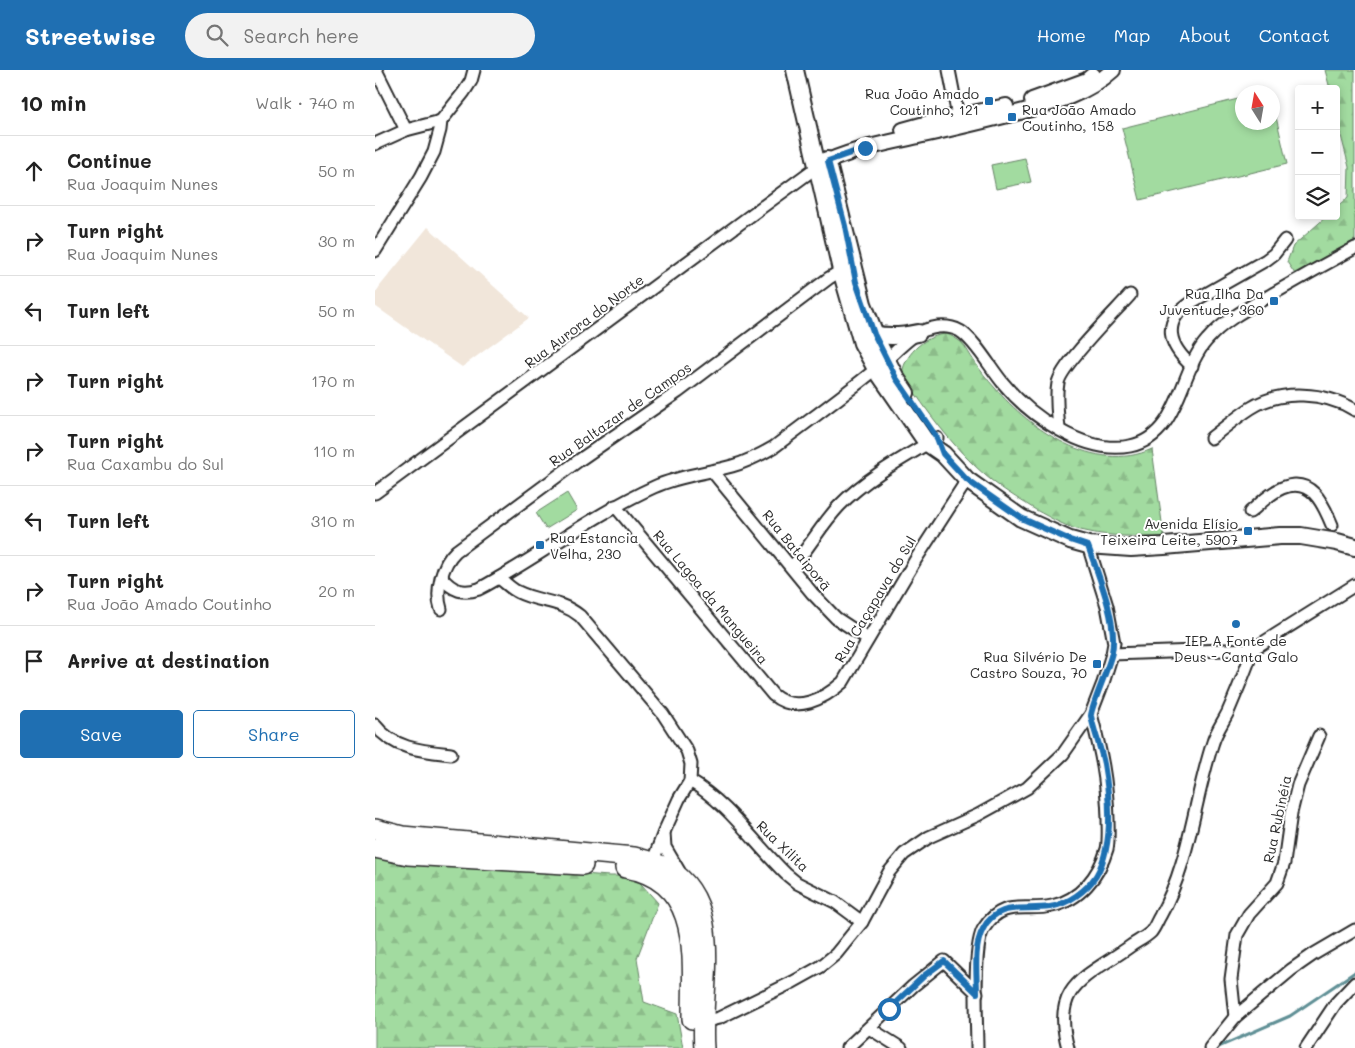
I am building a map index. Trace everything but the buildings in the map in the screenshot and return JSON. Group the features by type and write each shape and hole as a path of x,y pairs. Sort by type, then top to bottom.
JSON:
{"main road":[{"path":"795,70 847,268 857,330 867,355 881,365 932,441 967,480 1021,518 1088,546 1148,547 1280,536 1301,536 1337,542 1355,548"},
{"path":"806,70 820,163"},
{"path":"847,268 874,334 881,365"},
{"path":"874,334 898,336 918,333"},
{"path":"375,829 402,836 635,857 650,868 679,900 687,923 680,1008 686,1022 697,1023"},
{"path":"375,848 408,855 617,867 666,867 677,875 689,888 699,905 705,934 706,964 692,1048"},
{"path":"697,1023 703,1048"}],"street":[{"path":"376,70 406,130"},
{"path":"375,251 425,170 434,152 441,121 464,92 471,81 474,70"},
{"path":"949,70 958,116"},
{"path":"820,163 898,132 958,116 1035,99 1087,80 1099,70"},
{"path":"820,163 865,148 1045,105 1091,87 1113,70"},
{"path":"375,144 406,130 441,121"},
{"name":"Rua Aurora do Norte","path":"375,493 820,163"},
{"path":"1192,366 1183,358 1174,344 1171,325 1173,317 1189,302 1266,260 1274,254 1285,240"},
{"path":"443,578 455,590 462,592 479,589 615,506 663,483 747,461 773,447 881,365 918,333 945,326 962,332 1015,397 1032,412 1059,430 1079,440 1103,446 1116,448 1132,446 1143,442 1154,434 1173,411 1192,366 1207,340 1237,315 1355,248"},
{"name":"Rua Baltazar de Campos","path":"441,609 439,593 447,561 455,551 578,461 678,392 847,268"},
{"path":"1059,430 1057,384 1060,376 1082,348 1130,295"},
{"path":"1211,438 1252,407 1284,397 1304,395 1325,397 1355,410"},
{"path":"792,567 804,554 840,505 883,471 932,441"},
{"name":"Rua Bataiporã","path":"712,471 812,593 836,618 868,639"},
{"name":"Rua Caçapava do Sul","path":"787,702 798,705 807,703 831,692 843,682 916,559 967,480"},
{"path":"1250,512 1282,488 1291,486 1303,487 1314,492 1322,501 1332,525"},
{"name":"Rua Lagoa da Mangueira","path":"615,506 773,695 779,700 787,702"},
{"path":"697,1023 719,1018 820,967 836,954 862,922 889,872 904,854 929,838 978,815 1027,788 1063,754 1091,714 1112,654 1111,620 1088,546"},
{"path":"499,578 517,592 560,604 580,616 636,681 672,727 687,751 691,764 691,779 663,832 650,868"},
{"path":"1112,654 1253,649 1355,585"},
{"path":"1068,1048 1065,1039 1063,1011 1067,997 1073,988 1091,973 1150,932 1165,907 1183,857 1213,740 1247,668 1253,649"},
{"path":"977,1048 977,949 982,930 994,914 1005,910 1050,907 1064,903 1085,888 1096,875 1107,848 1108,826 1105,774 1091,714"},
{"path":"375,725 383,736 403,746 451,754"},
{"name":"Rua Rubinéia","path":"1235,1017 1231,979 1237,935 1249,914 1277,883 1284,863 1291,813 1298,785 1319,736"},
{"name":"Rua Xilita","path":"691,779 723,807 787,874 797,882 835,902 862,922"},
{"path":"663,832 665,847 671,860 689,888"},
{"path":"1210,1048 1235,1017 1291,970 1313,954 1355,930"},
{"path":"847,1048 919,981 944,961 977,993"},
{"path":"1306,1048 1336,1002 1355,983"},
{"path":"869,1028 901,1048"}],"shaded area":[{"path":"428,227 529,318 462,367 375,306 375,294 380,286"}],"green space":[{"path":"1325,70 1355,70 1355,240 1295,274 1287,262 1293,246 1322,220 1340,220 1340,205 1348,198 1349,167 1340,132 1340,85 1329,85"},
{"path":"1235,100 1235,130 1279,130 1287,164 1140,200 1122,128"},
{"path":"1025,158 1031,182 996,189 991,165"},
{"path":"947,334 963,344 976,364 1009,403 1045,432 1065,444 1087,452 1108,456 1130,456 1152,449 1164,537 1124,536 1072,528 1036,510 1005,490 969,460 944,432 902,373 908,358 918,346 939,335"},
{"path":"567,493 577,510 546,529 536,513"},
{"path":"375,858 609,876 634,876 658,903 637,958 644,1002 677,1014 683,1048 375,1048"}],"waterway":[{"path":"1216,1048 1290,1016 1355,972"}],"place":[{"name":"Rua João Amado Coutinho, 121","path":"989,101"},
{"name":"Rua João Amado Coutinho, 158","path":"1012,117"},
{"name":"Rua Ilha Da Juventude, 360","path":"1274,301"},
{"name":"Avenida Elísio Teixeira Leite, 5907","path":"1248,531"},
{"name":"Rua Estancia Velha, 230","path":"540,545"},
{"name":"IEP A Fonte de Deus - Canta Galo","path":"1236,624"},
{"name":"Rua Silvério De Castro Souza, 70","path":"1097,664"}],"route":[{"path":"865,148 828,161 845,226 856,282 879,347 896,378 937,438 943,454 967,480 1021,518 1088,546 1101,584 1113,631 1112,654 1091,714 1104,764 1107,792 1107,848 1096,875 1085,888 1064,903 1050,907 1015,908 994,914 982,930 977,949 977,993 944,961 925,975 889,1009"}]}
